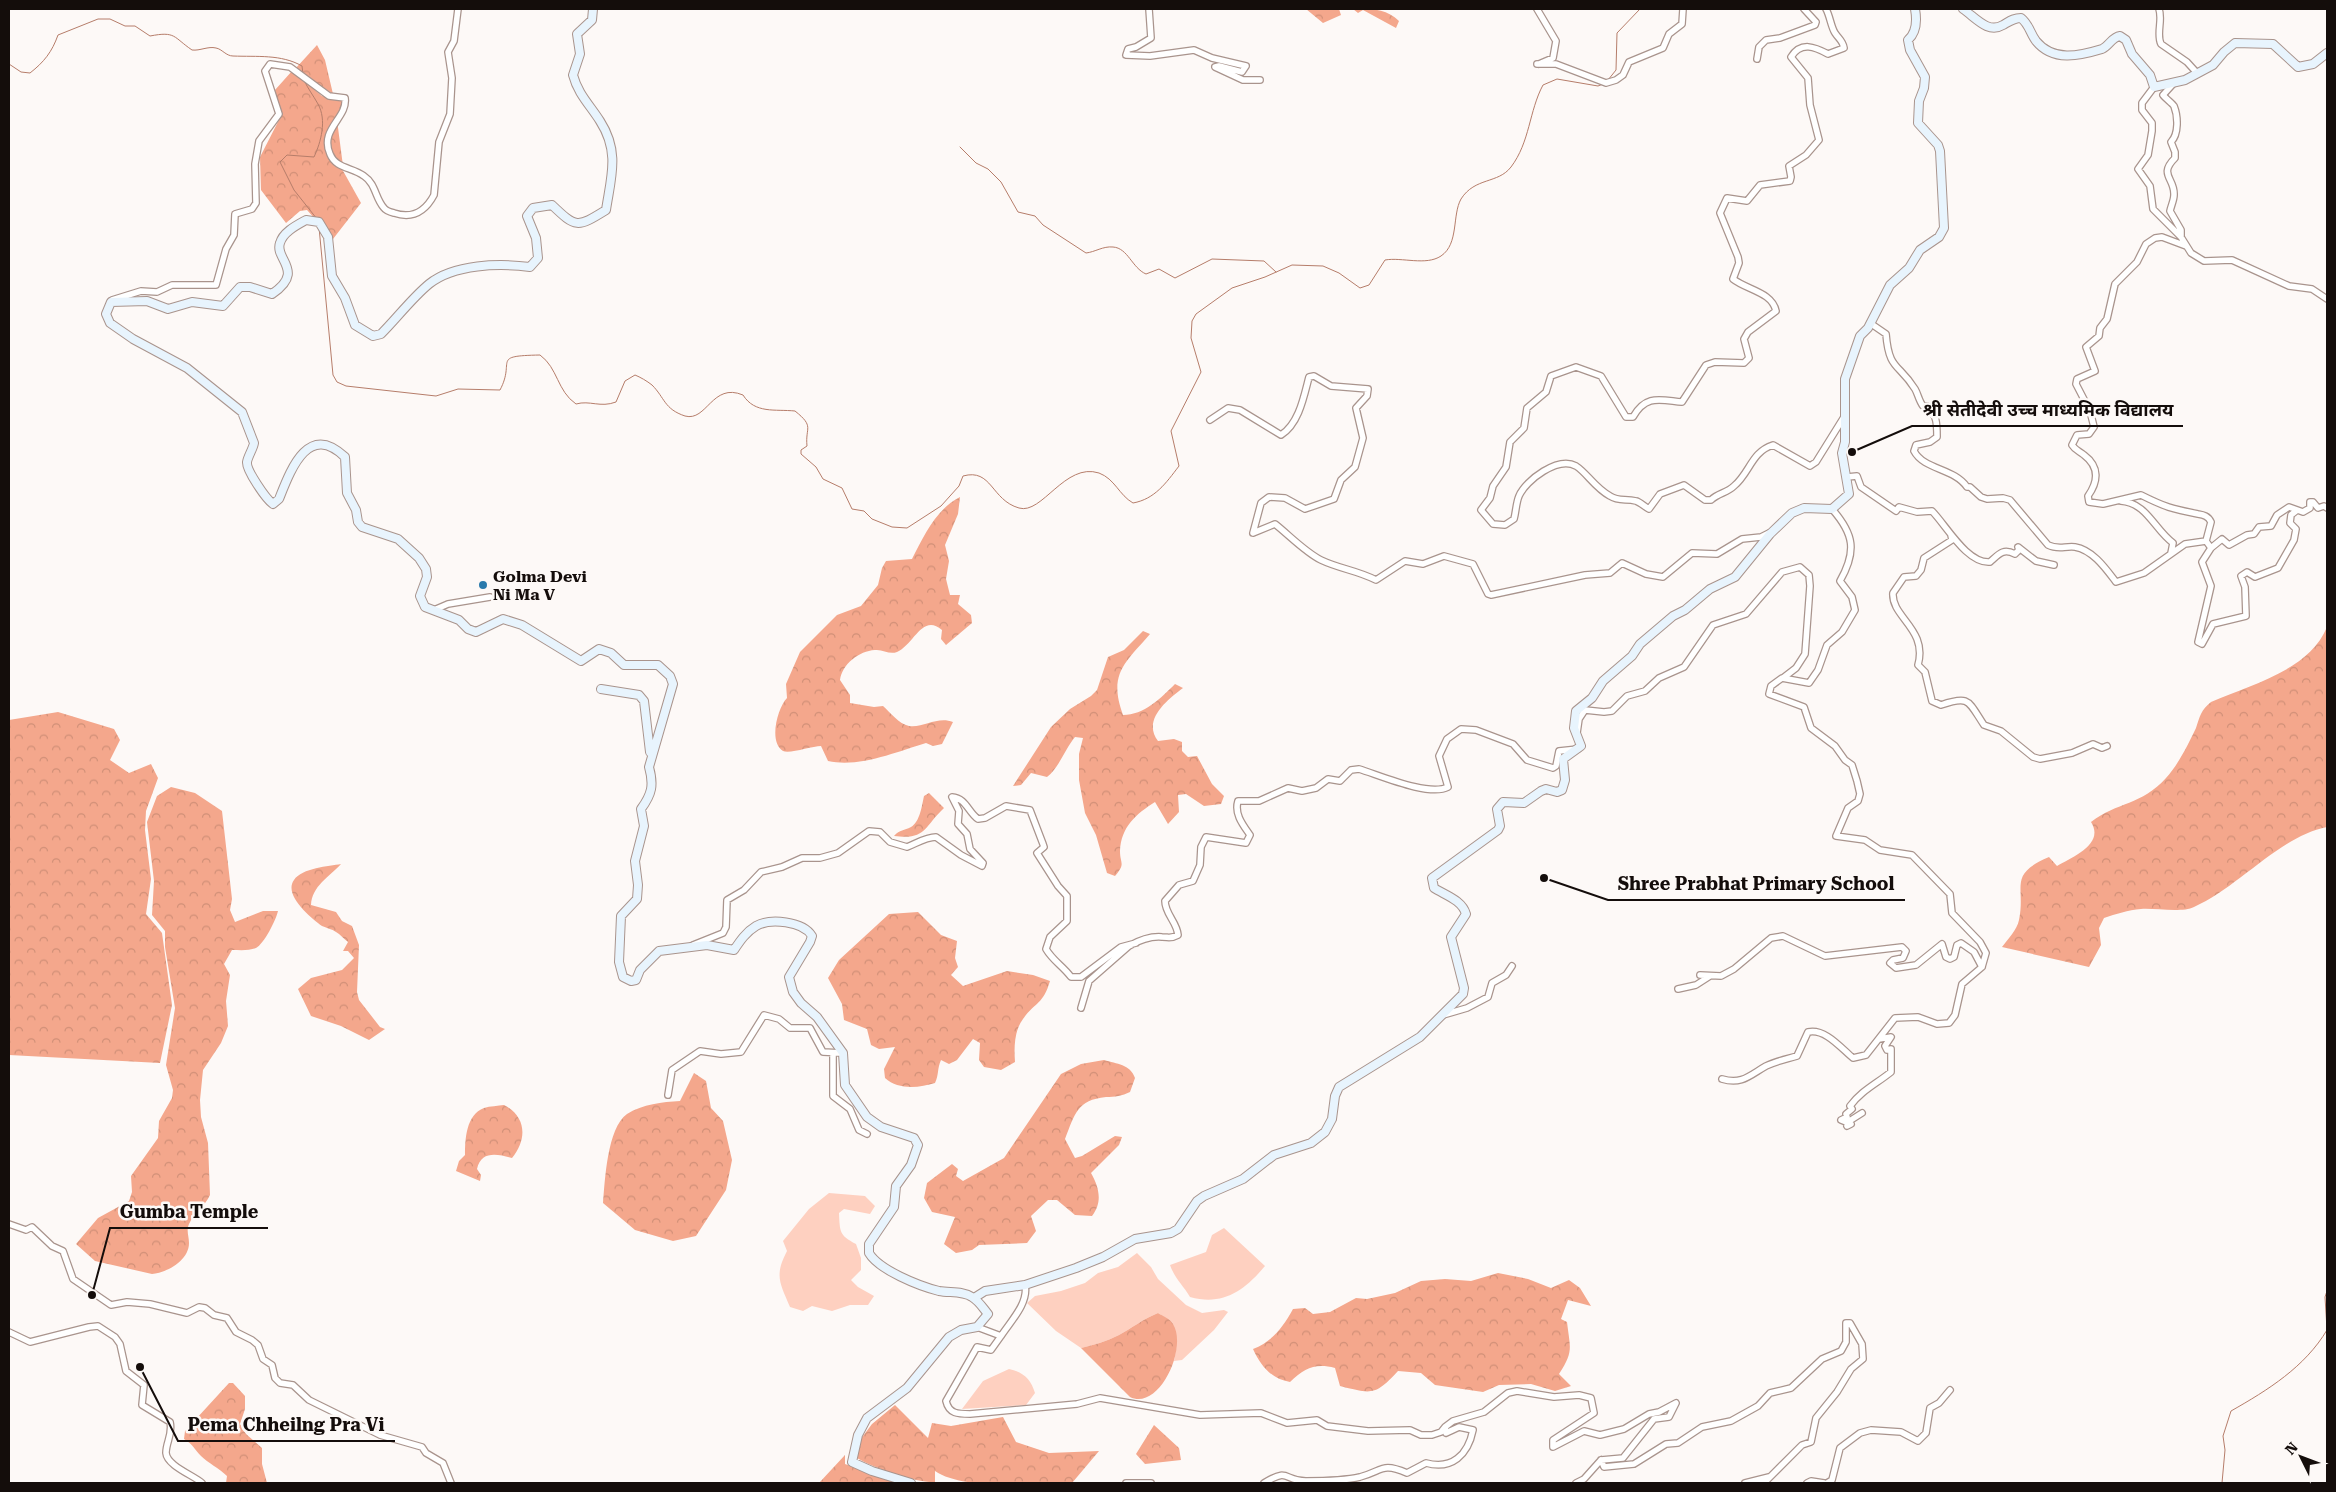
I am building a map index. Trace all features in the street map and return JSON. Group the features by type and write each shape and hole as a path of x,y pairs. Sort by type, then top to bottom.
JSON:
{"main road":[{"path":"593,9 592,20 577,34 580,54 573,76 583,100 600,120 612,143 614,160 606,210 586,222 577,224 568,220 552,205 533,208 527,216 536,238 538,258 530,267 484,265 443,276 429,284 381,334 373,336 355,325 345,298 332,276 328,237 319,222 306,220 289,231 280,241 279,246 288,273 286,282 272,294 240,287 223,306 192,302 168,309 147,301 110,302 106,314 110,323 133,339 187,368 242,412 254,443 247,463 250,473 273,504 279,499 299,455 308,447 322,445 335,448 345,457 347,493 356,510 358,522 362,527 398,539 420,558 426,569 426,577 420,596 425,607 459,620 468,629 476,632 503,619 522,625 581,661 600,649 611,653 624,665 658,665 665,670 673,684 651,758 649,768 653,781 650,796 641,808 644,826 635,861 638,885 637,899 621,916 618,962 623,977 632,981 636,980 640,970 659,951 707,945 734,950 744,935 757,925 773,922 793,924 808,931 812,936 790,977 793,992 801,1003 817,1017 843,1053 845,1085 868,1117 881,1127 914,1138 918,1145 906,1174 896,1186 894,1207 869,1244 869,1253 878,1263 912,1281 939,1291 966,1294 974,1298 988,1314 977,1327 961,1330 949,1337 907,1388 867,1418 858,1434 852,1462 872,1471 911,1483"},
{"path":"974,1298 984,1292 1026,1285 1103,1257 1135,1239 1171,1233 1178,1229 1197,1201 1204,1196 1243,1179 1259,1169 1274,1155 1311,1143 1328,1128 1339,1087 1420,1037 1463,994 1464,988 1451,937 1466,914 1458,902 1434,888 1432,878 1498,830 1500,826 1497,809 1503,802 1524,803 1546,789 1557,792 1562,790 1565,776 1564,759 1581,746 1574,728 1576,711 1592,698 1603,681 1617,670 1640,644 1673,616 1685,610 1710,589 1736,577 1770,534 1792,513 1799,509 1832,509 1848,494 1847,476 1842,453 1845,379 1860,336 1870,323 1890,284 1910,268 1920,250 1939,237 1944,228 1940,151 1938,144 1918,123 1919,101 1924,88 1925,77 1910,50 1908,40 1913,36 1916,21 1915,9"},
{"path":"1963,9 1990,29 1996,29 2015,18 2021,18 2027,23 2039,43 2046,49 2064,57 2104,48 2117,36 2120,36 2126,40 2132,54 2150,75 2154,87 2173,84 2213,65 2235,43 2273,44 2298,67 2313,64 2327,53"},
{"path":"601,689 639,694 644,700 651,758"}],"street":[{"path":"110,302 141,291 157,292 172,285 216,285 226,249 234,235 235,214 252,209 256,202 255,164 259,140 272,126 279,114 265,71 270,64 290,67 329,96 345,98 343,110 327,136 330,154 339,166 352,169 365,176 373,186 378,201 385,210 410,216 417,214 430,203 434,196 439,142 450,114 452,78 448,52 454,42 458,9"},
{"path":"1150,9 1151,38 1136,47 1128,49 1126,55 1150,56 1194,50 1212,58 1246,66 1242,72 1219,66 1215,67 1222,71 1243,80 1260,80"},
{"path":"1537,9 1556,41 1553,58 1536,64 1549,66 1556,64 1606,83 1616,80 1623,75 1629,62 1663,48 1669,34 1682,24 1683,9"},
{"path":"1757,59 1759,47 1766,40 1780,38 1816,25 1816,22 1804,9"},
{"path":"1826,9 1833,22 1834,32 1843,43 1844,48 1828,54 1813,46 1804,46 1791,57 1808,78 1810,105 1819,140 1806,155 1791,164 1790,181 1760,185 1747,201 1727,198 1720,213 1727,225 1738,257 1733,279 1741,285 1768,297 1776,311 1748,332 1744,339 1749,358 1744,363 1715,362 1706,365 1682,402 1650,400 1638,407 1633,416 1626,417 1602,376 1576,367 1551,376 1546,392 1527,408 1524,428 1510,442 1506,467 1493,486 1490,498 1481,510 1493,524 1505,525 1514,519 1519,495 1536,476 1558,465 1568,463 1577,466 1595,487 1609,496 1619,501 1636,501 1649,509 1660,494 1684,485 1705,500 1711,500 1735,485 1763,448 1773,445 1810,466 1816,462 1845,416"},
{"path":"2159,9 2161,26 2158,39 2161,44 2187,62 2197,73"},
{"path":"2173,84 2163,95 2174,106 2177,121 2175,138 2171,142 2175,158 2169,164 2167,172 2175,194 2170,211 2181,230 2181,237"},
{"path":"2154,87 2142,104 2142,110 2152,123 2152,131 2148,155 2138,168 2150,186 2153,209 2181,237 2191,253 2204,261 2232,260 2289,286 2312,290 2327,299"},
{"path":"2186,246 2162,237 2150,240 2144,246 2137,262 2114,284 2107,319 2100,328 2099,336 2086,347 2095,371 2077,379 2076,384 2090,411 2094,427 2090,434 2077,435 2072,445 2088,459 2096,473 2096,486 2088,496 2089,502 2104,504 2141,495 2164,508 2207,517 2211,522 2206,541"},
{"path":"1870,323 1886,334 1888,354 1893,364 1915,389 1923,406 1927,406 1937,420 1937,437 1930,442 1916,445 1914,450 1918,458 1945,470 1981,497 2010,500 2048,545 2054,548 2075,547 2081,550 2102,562 2116,582 2144,573 2184,544 2206,541"},
{"path":"1210,420 1228,408 1240,410 1282,435 1287,432 1302,405 1308,377 1314,376 1331,386 1368,389 1367,396 1356,408 1363,438 1356,467 1341,480 1334,500 1306,508 1285,498 1269,497 1261,504 1253,533 1275,524 1319,559 1342,568 1356,570 1376,580 1405,561 1423,564 1444,556 1473,564 1488,594 1491,595 1585,575 1610,573 1622,563 1649,576 1656,574 1663,577 1692,553 1717,554 1742,539 1770,534"},
{"path":"1847,476 1857,476 1861,487 1896,510 1899,507 1917,512 1932,511 1951,535 1976,560 1990,562 2000,551 2015,554 2019,550 2018,547 2036,561 2054,565"},
{"path":"2116,500 2132,502 2144,511 2162,534 2173,543 2172,553"},
{"path":"2296,511 2291,515 2290,523 2296,529 2294,540 2278,568 2255,577 2247,572 2241,576 2245,587 2246,616 2213,624 2202,644 2197,639 2202,629 2210,586 2202,562 2211,548 2222,539 2223,542 2229,545 2248,534 2254,534 2259,527 2271,526 2276,514 2282,513 2289,506 2296,511 2307,511 2313,502 2318,508 2327,508"},
{"path":"1782,678 1808,683 1818,670 1827,645 1842,632 1855,610 1852,597 1840,581 1852,557 1846,525 1832,509"},
{"path":"1951,535 1952,540 1924,558 1921,570 1916,576 1904,577 1893,593 1895,605 1908,621 1918,640 1920,647 1918,665 1925,672 1932,701 1941,705 1958,698 1963,700 1973,708 1984,725 2001,731 2033,757 2040,759 2072,754 2093,744 2102,748 2107,746"},
{"path":"2206,541 2211,548"},
{"path":"1577,735 1579,719 1585,710 1612,711 1627,696 1645,691 1659,678 1684,667 1713,625 1746,614 1782,572 1800,568 1809,575 1810,586 1805,654 1796,668 1771,686 1769,694 1804,707 1811,728 1835,746 1852,765 1860,794 1858,801 1848,808 1836,836 1865,840 1880,850 1912,855 1950,894 1952,913 1980,942 1986,953 1982,967 1964,982 1955,1015 1949,1024 1938,1024 1918,1017 1895,1018 1866,1055 1852,1058 1825,1034 1814,1031 1808,1032 1797,1056 1767,1065 1749,1078 1737,1082 1722,1079"},
{"path":"433,611 448,604 490,597"},
{"path":"689,947 723,933 726,927 727,900 744,890 761,872 782,867 802,858 820,858 838,853 869,831 880,832 890,842 908,847 922,839 928,840 936,837 961,855 982,866 983,863 970,849 967,834 958,824 959,810 952,797 957,797 965,804 971,814 978,819 985,818 1006,806 1030,810 1044,847 1037,853 1067,896 1068,921 1050,937 1046,949 1053,961 1063,966 1071,977 1081,977 1121,947 1160,937 1172,938 1178,935 1177,927 1165,909 1165,901 1179,885 1193,881 1200,865 1201,847 1206,837 1246,843 1250,835 1239,819 1236,807 1238,801 1258,801 1288,788 1302,791 1316,788 1328,779 1340,781 1351,770 1359,769 1422,788 1442,790 1448,787 1439,756 1447,739 1461,729 1476,730 1512,744 1527,760 1553,768 1556,766 1559,751 1578,749"},
{"path":"1700,975 1721,976 1734,969 1771,938 1783,936 1825,956 1902,947 1906,951 1903,958 1893,960 1890,963 1896,968 1916,965 1942,944 1946,958 1950,960 1954,957 1957,945 1961,943 1974,952 1982,967"},
{"path":"1081,1008 1089,981 1136,943"},
{"path":"1441,1016 1467,1008 1488,997 1492,983 1506,975 1512,966"},
{"path":"1678,989 1696,985 1710,976"},
{"path":"668,1095 672,1070 700,1050 721,1054 741,1052 764,1015 779,1019 790,1028 810,1028 824,1052 833,1054 843,1053"},
{"path":"1862,1113 1845,1124 1841,1120 1847,1118 1846,1114 1852,1109 1850,1106 1864,1090 1873,1087 1891,1072 1891,1049 1887,1050 1885,1046 1890,1037 1879,1039"},
{"path":"833,1054 833,1096 850,1109 859,1130 867,1134"},
{"path":"9,1224 26,1230 32,1227 52,1246 63,1251 73,1279 111,1305 127,1302 150,1304 187,1313 199,1307 214,1315 227,1318 236,1332 258,1345 263,1359 272,1365 275,1378 280,1382 293,1385 309,1400 380,1435 422,1447 426,1453 443,1463 451,1483"},
{"path":"1026,1285 1027,1292 1023,1302 991,1350 977,1347 946,1401 947,1407 953,1412 970,1414 1077,1404 1100,1398 1200,1415 1261,1413 1286,1423 1317,1420 1327,1426 1368,1431 1410,1430 1422,1435 1432,1435 1441,1432 1453,1421 1484,1412 1508,1393 1517,1391 1554,1397 1579,1395 1591,1398 1594,1413 1553,1440 1553,1447 1584,1431 1600,1435 1624,1429 1649,1414 1659,1412 1676,1403 1669,1417 1654,1419 1623,1458 1601,1460 1584,1479 1576,1483"},
{"path":"1601,1460 1604,1467 1634,1464 1666,1444 1678,1442 1702,1427 1731,1421 1758,1406 1770,1393 1791,1388 1822,1359 1841,1351 1846,1342 1846,1323 1850,1323 1862,1344 1863,1359 1851,1369 1837,1392 1816,1418 1811,1442 1802,1445 1764,1483"},
{"path":"9,1332 30,1342 98,1326 112,1334 120,1344 126,1371 144,1385 142,1406 170,1422 172,1430 166,1453 169,1458 186,1475 202,1483"},
{"path":"977,1327 1001,1336"},
{"path":"1807,1483 1811,1481 1826,1483 1832,1480 1840,1448 1860,1433 1870,1430 1901,1432 1918,1441 1926,1433 1930,1408 1939,1403 1950,1390"},
{"path":"1264,1483 1278,1475 1285,1474 1301,1481 1328,1481 1360,1477 1380,1468 1392,1467 1407,1474 1426,1464 1439,1467 1447,1465 1455,1461 1470,1444 1473,1430 1459,1427 1446,1433 1445,1427"},
{"path":"1745,1483 1773,1476"},
{"path":"1126,1483 1151,1483"}],"shaded area":[{"path":"829,1193 865,1196 875,1206 870,1214 844,1209 839,1213 843,1235 856,1244 861,1258 861,1270 851,1280 858,1287 874,1296 868,1305 850,1305 832,1311 812,1306 803,1311 790,1307 781,1285 781,1267 787,1251 783,1241 809,1209"},
{"path":"1224,1228 1265,1266 1249,1283 1223,1298 1202,1299 1190,1297 1170,1265 1206,1252 1212,1235"},
{"path":"1137,1253 1151,1267 1158,1279 1186,1305 1202,1313 1224,1310 1228,1312 1214,1330 1182,1360 1174,1361 1176,1339 1173,1327 1165,1317 1158,1313 1114,1337 1081,1348 1056,1331 1027,1303 1035,1296 1061,1291 1085,1283 1098,1273 1118,1267"},
{"path":"1009,1369 1026,1377 1033,1388 1035,1393 1026,1405 962,1409 983,1381"}],"green space":[{"path":"1306,9 1339,9 1341,15 1323,23"},
{"path":"1353,9 1383,11 1399,21 1396,28 1363,10 1358,13"},
{"path":"317,45 325,60 333,94 295,69"},
{"path":"292,71 322,96 344,101 326,136 329,156 342,169 361,203 333,239 307,210 300,211 286,223 261,190 260,157 281,116 275,90"},
{"path":"337,120 343,166 334,156 331,145 332,133"},
{"path":"960,497 958,514 945,545 949,561 946,579 950,595 960,595 958,604 971,615 972,623 946,645 941,639 942,630 929,625 918,632 897,652 891,653 878,650 863,653 852,659 841,674 840,680 850,695 850,703 874,707 883,706 905,725 915,726 941,720 953,722 942,744 933,746 926,743 865,761 840,763 828,761 821,746 783,751 778,747 776,740 776,724 780,709 787,698 786,684 800,652 837,615 861,606 878,585 882,568 886,561 912,559 937,516"},
{"path":"2327,627 2327,827 2293,840 2211,898 2194,907 2183,910 2136,910 2104,918 2099,928 2101,945 2089,967 2002,947 2018,924 2021,908 2021,882 2028,870 2036,863 2049,857 2057,866 2085,849 2094,837 2091,822 2110,810 2139,799 2157,787 2166,778 2183,754 2201,714 2211,702 2261,682 2293,665 2307,655"},
{"path":"1143,631 1150,634 1133,653 1118,679 1117,689 1123,715 1145,709 1175,684 1183,688 1158,711 1153,726 1154,733 1158,741 1174,739 1182,742 1182,751 1188,757 1197,756 1212,784 1224,796 1221,804 1204,806 1186,794 1178,795 1179,812 1168,824 1155,802 1148,807 1136,816 1123,835 1120,851 1122,864 1115,876 1107,873 1096,835 1085,813 1079,780 1079,754 1083,738 1075,737 1055,769 1047,777 1031,773 1021,785 1013,786 1051,727 1070,709 1097,690 1108,657 1124,650"},
{"path":"58,712 114,729 120,740 110,760 129,773 151,764 158,778 146,811 145,830 151,879 146,914 162,933 172,1005 160,1063 9,1055 9,720"},
{"path":"171,787 195,793 222,811 232,899 230,910 235,922 263,911 278,911 275,920 259,946 250,950 232,950 224,964 230,975 226,1001 228,1026 221,1043 203,1070 200,1100 201,1117 208,1143 210,1195 189,1224 189,1243 185,1255 176,1265 152,1274 95,1261 76,1244 98,1218 129,1201 132,1192 131,1176 158,1138 159,1121 172,1098 173,1090 166,1065 175,1008 165,947 165,931 152,915 154,881 147,822 157,796"},
{"path":"929,793 944,808 918,834 904,837 894,836 898,832 914,825 920,813 924,796"},
{"path":"341,864 314,892 311,905 336,912 342,921 352,926 359,945 357,992 359,1000 380,1027 385,1029 369,1040 341,1026 311,1016 298,989 311,978 342,970 354,958 348,951 343,951 348,942 338,933 322,926 311,918 300,906 292,892 294,880 303,873 316,868"},
{"path":"918,912 941,935 957,941 955,958 958,967 951,975 963,986 1007,971 1033,975 1050,981 1045,995 1027,1013 1020,1024 1016,1034 1015,1062 1001,1070 984,1067 979,1060 980,1043 973,1039 957,1060 949,1064 941,1060 935,1083 916,1087 896,1085 885,1078 884,1069 895,1047 879,1049 871,1045 867,1029 844,1020 842,1004 828,978 839,960 889,914"},
{"path":"1104,1060 1122,1065 1133,1073 1135,1078 1130,1092 1096,1099 1083,1105 1078,1110 1065,1139 1075,1158 1082,1156 1115,1136 1122,1137 1119,1145 1091,1173 1099,1194 1098,1205 1092,1216 1075,1215 1057,1200 1048,1200 1031,1216 1036,1231 1027,1243 979,1245 972,1250 956,1253 944,1244 955,1217 932,1212 924,1198 927,1183 952,1164 958,1169 956,1176 963,1181 1004,1158 1061,1074 1081,1064"},
{"path":"694,1073 706,1081 711,1108 723,1121 732,1160 726,1190 696,1236 673,1241 635,1230 603,1203 606,1169 611,1143 620,1121 627,1114 646,1106 680,1101"},
{"path":"504,1105 512,1110 521,1122 522,1136 520,1144 512,1158 501,1155 486,1156 479,1163 477,1169 481,1175 480,1181 456,1171 459,1161 465,1155 466,1135 473,1116 484,1108"},
{"path":"1498,1273 1528,1279 1551,1288 1569,1280 1580,1288 1591,1306 1568,1300 1561,1319 1567,1322 1570,1349 1567,1360 1559,1374 1571,1386 1555,1391 1531,1384 1499,1385 1483,1392 1435,1385 1421,1373 1398,1371 1378,1389 1359,1391 1340,1386 1335,1368 1322,1366 1311,1368 1290,1382 1277,1378 1267,1371 1253,1349 1277,1333 1293,1309 1305,1308 1313,1314 1330,1312 1356,1298 1367,1299 1395,1293 1421,1281 1445,1279 1471,1281"},
{"path":"1158,1313 1172,1322 1177,1335 1174,1361 1168,1375 1151,1395 1141,1399 1130,1397 1081,1348 1114,1337"},
{"path":"229,1383 233,1383 245,1396 245,1409 240,1424 246,1434 262,1448 262,1464 267,1483 226,1483 227,1476 204,1459 184,1439 185,1431"},
{"path":"895,1405 928,1438 932,1423 951,1426 1003,1417 1016,1442 1049,1453 1099,1451 1072,1483 982,1484 948,1477 935,1471 935,1482 917,1480 864,1462 857,1458 854,1448 872,1424"},
{"path":"1154,1425 1179,1448 1181,1460 1145,1464 1136,1454"},
{"path":"845,1455 845,1464 896,1483 819,1483"}],"waterway":[{"path":"1608,80 1616,70 1617,33 1640,9"},
{"path":"9,64 21,72 30,73 47,56 58,35 98,19 110,19 125,26 135,26 150,36 165,34 174,36 192,50 213,48 231,56 269,57 294,62 302,66 303,74"},
{"path":"319,227 333,375 337,382 346,386 436,396 458,389 500,390 507,362 510,359 540,355 551,366 565,393 576,404 610,404 616,402 625,381 635,375 652,385 669,407 685,416 693,416 717,398 733,392 743,395 748,401 759,408 795,411 801,416 808,427 807,446 801,450 801,454 816,467 823,479 842,488 852,509 864,511 872,519 892,527 907,528 941,506 959,486 963,476 973,475 986,480 1010,504 1019,508 1028,508 1036,504 1065,481 1075,475 1087,472 1099,473 1109,479 1133,503 1154,494 1165,484 1179,466 1171,431 1201,372 1191,338 1192,321 1196,314 1232,288 1265,277 1292,265 1323,266 1339,273 1360,288 1369,285 1385,260 1421,261 1441,256 1447,251 1453,237 1461,199 1473,187 1506,172 1517,157 1526,137 1538,95 1543,85 1557,79 1598,86 1603,84"},
{"path":"304,80 321,110 323,124 319,145 314,157 287,155 280,162 294,190 317,219"},
{"path":"960,147 976,163 988,169 1001,182 1018,212 1035,216 1043,225 1086,253 1106,247 1118,248 1146,274 1159,269 1175,278 1212,259 1264,261 1276,272"},
{"path":"2327,1291 2325,1297 2327,1329"},
{"path":"2222,1483 2225,1450 2223,1436 2231,1411 2259,1395 2297,1366 2327,1330"}],"place":[{"name":"श्री सेतीदेवी उच्च माध्यमिक विद्यालय","path":"1852,452"},
{"name":"Golma Devi Ni Ma V","path":"483,585"},
{"name":"Shree Prabhat Primary School","path":"1544,878"},
{"name":"Gumba Temple","path":"92,1295"},
{"name":"Pema Chheilng Pra Vi","path":"140,1367"}]}
